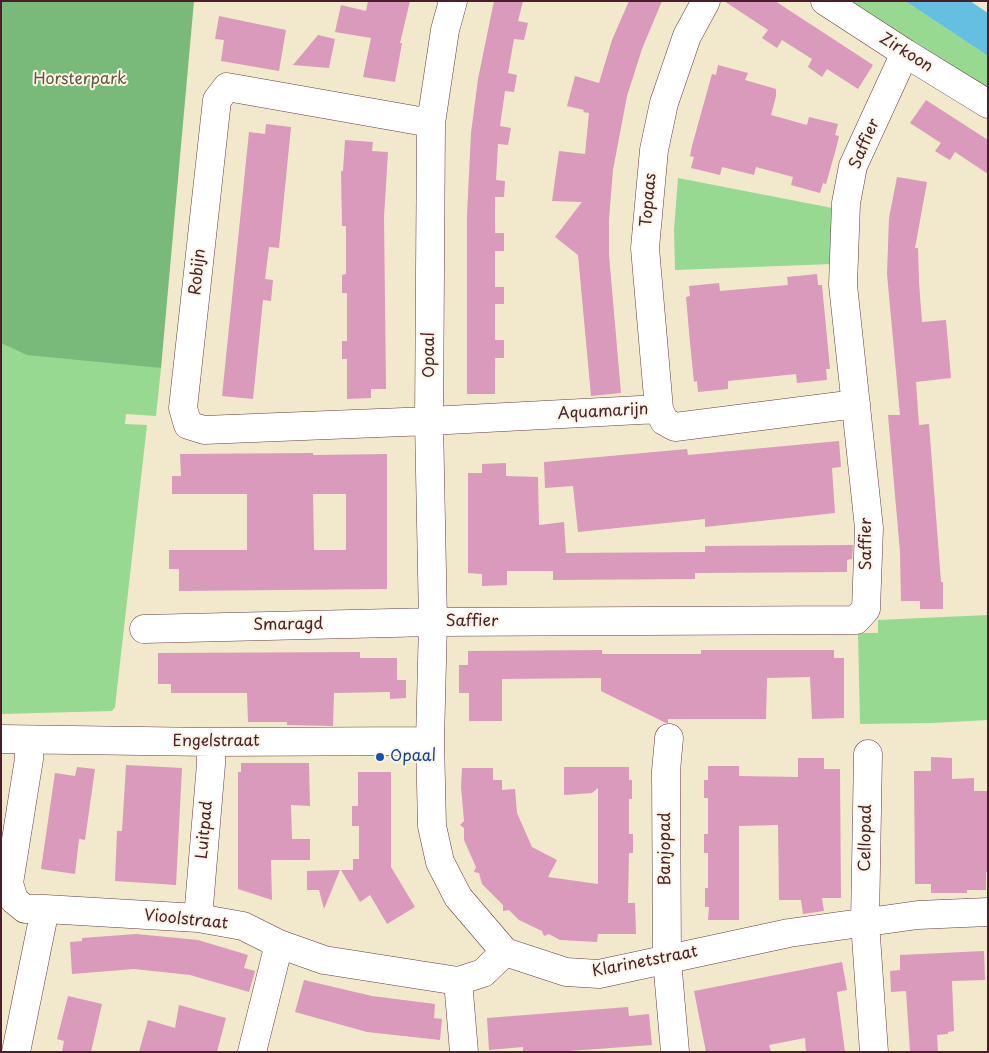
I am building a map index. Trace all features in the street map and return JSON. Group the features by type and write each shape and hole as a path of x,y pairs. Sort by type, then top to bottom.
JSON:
{"street":[{"name":"Opaal","path":"430,742 433,622 429,421 431,123 445,30 453,1"},
{"name":"Topaas","path":"659,409 645,248 654,150 664,103 687,36 706,1"},
{"name":"Zirkoon","path":"825,1 988,104"},
{"name":"Saffier","path":"433,622 856,620 866,609 869,528 843,285 846,203 853,166 905,53"},
{"name":"Robijn","path":"429,421 204,430 188,425 183,408 217,100 227,87 431,123"},
{"name":"Aquamarijn","path":"429,421 659,409 664,421 675,427 856,404"},
{"name":"Smaragd","path":"144,629 433,622"},
{"name":"Banjopad","path":"668,738 666,771 667,960 675,1052"},
{"name":"Engelstraat","path":"1,739 29,749 211,753 430,742"},
{"path":"430,742 432,826 440,862 458,897 505,952"},
{"name":"Vioolstraat","path":"29,749 9,883 14,900 25,909 198,918 243,926 279,944 324,960 458,981 483,973 505,952"},
{"name":"Luitpad","path":"198,918 211,753"},
{"name":"Cellopad","path":"867,760 865,922 874,1052"},
{"path":"16,1052 45,909"},
{"name":"Klarinetstraat","path":"505,952 566,972 599,974 789,933 918,915 988,912"},
{"path":"252,1052 279,944"},
{"path":"458,981 464,1052"}],"green space":[{"name":"Horsterpark","path":"1,1 131,364 161,368 156,416 126,414 125,424 147,425 115,707 112,711 1,714"},
{"path":"1,1 194,1 161,368 27,355 1,343"},
{"path":"847,1 905,1 988,56 988,93"},
{"path":"678,178 832,208 832,264 675,270 674,230"},
{"path":"988,615 988,720 860,724 858,633 878,633 878,620"}],"water":[{"path":"905,1 970,1 988,13 988,56"}],"building":[{"path":"368,1 410,1 400,43 402,43 395,82 363,77 371,38 335,32 341,5 366,11"},
{"path":"494,1 523,1 518,21 528,23 524,40 514,39 508,73 517,75 514,92 505,91 500,126 511,128 508,145 498,144 496,180 505,181 504,197 495,197 495,233 504,233 504,251 495,251 495,287 504,287 504,304 495,304 495,340 504,340 504,358 495,358 495,394 467,394 467,215 471,133 478,79"},
{"path":"629,1 662,1 642,49 627,96 613,170 609,219 609,255 621,393 591,396 578,255 555,237 582,202 552,201 559,151 585,154 589,113 567,106 575,76 599,83 612,40"},
{"path":"724,1 775,1 873,65 858,89 827,69 822,77 808,67 812,59 782,40 777,48 762,38 768,30"},
{"path":"219,16 286,30 279,71 221,61 224,40 215,39"},
{"path":"318,35 335,39 329,68 293,65"},
{"path":"718,65 748,73 745,80 776,89 771,115 807,125 809,117 838,124 835,135 839,136 837,145 826,184 823,183 820,193 791,185 793,177 756,167 754,175 722,167 720,175 691,168 694,157 690,156 692,146 712,74 716,75"},
{"path":"926,100 988,140 988,174 955,152 950,160 935,151 941,143 910,123"},
{"path":"266,124 291,127 279,248 269,247 265,279 273,280 271,301 263,300 253,399 222,396 249,132 265,134"},
{"path":"345,140 373,142 372,151 388,152 384,217 386,389 371,389 371,398 347,399 347,359 342,359 342,341 347,341 347,293 342,293 342,275 346,274 346,226 342,226 341,171 343,171"},
{"path":"897,177 927,182 915,248 918,248 922,322 946,320 951,378 916,382 919,425 929,424 941,582 943,582 943,609 920,609 920,601 901,601 900,552 888,415 900,415 887,274 889,218"},
{"path":"817,274 818,285 822,285 830,369 826,369 827,380 797,383 796,374 728,381 728,389 698,392 697,381 694,382 686,297 690,296 689,286 719,283 720,291 788,285 787,277"},
{"path":"839,441 841,467 832,468 835,513 705,527 705,519 578,532 573,486 545,488 544,462 687,449 688,455"},
{"path":"180,454 387,454 387,589 179,591 179,569 169,569 169,550 247,550 247,494 172,494 172,476 181,476","holes":["313,494 346,494 346,550 314,550"]},
{"path":"506,463 506,476 538,477 539,525 564,522 566,553 705,552 705,546 853,545 852,559 847,560 847,572 695,573 695,579 553,580 553,571 507,571 507,585 482,586 482,574 468,573 468,473 482,473 482,464"},
{"path":"602,650 602,654 701,654 701,650 834,650 834,658 844,658 844,718 812,719 810,677 767,678 766,719 668,719 668,723 601,691 601,678 502,679 502,721 469,721 469,693 459,693 459,665 468,665 468,651"},
{"path":"360,652 360,658 397,658 397,680 406,680 406,698 390,699 390,692 334,693 333,726 287,725 287,722 248,722 247,693 171,693 171,684 158,684 158,653"},
{"path":"931,757 952,758 952,779 974,778 974,791 988,791 988,872 986,872 986,890 967,890 967,893 931,893 931,884 915,884 914,771 931,771"},
{"path":"798,758 824,758 824,769 840,769 841,898 822,898 824,911 803,914 801,900 779,900 778,825 739,826 739,920 708,920 709,907 705,907 705,888 708,888 708,853 704,853 704,834 708,834 708,798 704,798 704,780 708,780 708,766 739,766 739,776 798,777"},
{"path":"241,763 309,763 310,806 291,805 292,839 310,839 310,860 271,860 272,900 238,889 238,772 241,772"},
{"path":"126,765 182,768 176,885 115,881 117,831 122,831"},
{"path":"77,767 95,769 85,840 79,839 75,874 41,869 55,773 75,776"},
{"path":"564,767 629,767 629,780 632,780 632,799 629,799 629,834 633,834 633,853 629,853 628,903 635,903 636,934 598,934 597,942 560,940 549,934 544,936 542,931 519,920 509,910 503,911 503,905 482,884 479,873 474,872 476,867 464,840 464,828 460,825 464,821 461,787 462,768 493,768 493,780 502,780 502,790 515,789 517,813 532,847 557,860 548,877 598,884 598,788 592,793 564,795"},
{"path":"358,772 391,772 391,867 415,907 387,924 370,895 360,902 341,870 353,870 353,859 359,859 359,826 352,826 352,806 358,806"},
{"path":"340,870 324,909 319,890 307,890 307,871"},
{"path":"136,934 198,940 248,955 244,968 255,971 249,992 190,975 134,969 72,974 70,942 82,941 82,938"},
{"path":"984,951 985,980 952,981 954,1031 948,1032 948,1034 937,1035 938,1052 910,1052 906,991 891,992 890,971 900,970 900,955"},
{"path":"842,962 847,990 837,992 845,1052 806,1052 805,1038 769,1045 771,1052 706,1052 694,991"},
{"path":"304,980 372,996 435,1004 434,1018 442,1019 440,1040 367,1032 295,1012"},
{"path":"68,996 102,1004 91,1052 62,1052 64,1041 57,1039"},
{"path":"179,1005 226,1018 217,1052 139,1052 148,1020 175,1028"},
{"path":"628,1007 629,1016 649,1014 652,1045 555,1052 523,1052 523,1047 489,1050 487,1018"}],"place":[{"name":"Opaal","path":"380,757"}]}
